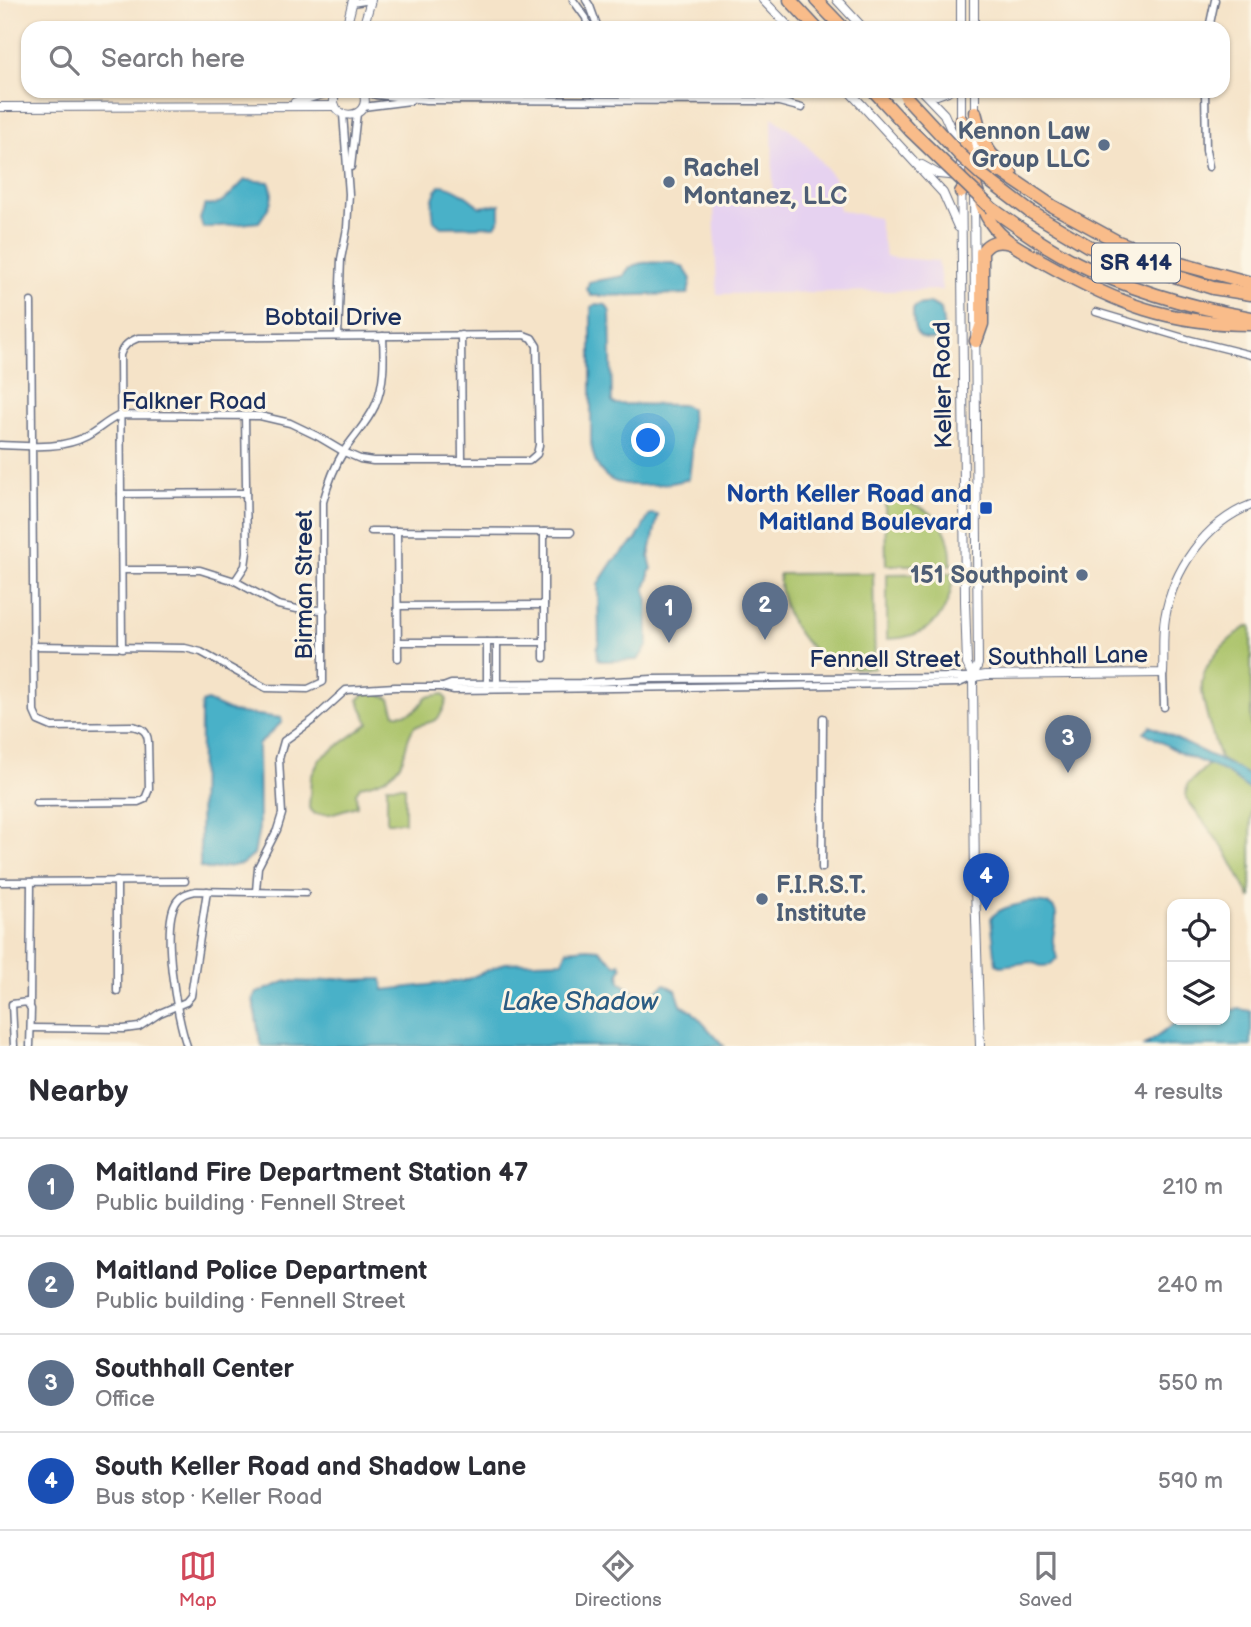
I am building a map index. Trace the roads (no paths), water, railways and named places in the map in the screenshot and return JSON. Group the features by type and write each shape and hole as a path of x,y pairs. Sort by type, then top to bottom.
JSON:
{"highway":[{"path":"790,0 810,21"},
{"path":"818,0 836,21"},
{"name":"SR 414","path":"880,98 991,208 1036,239 1077,263 1122,284 1171,301 1251,318"},
{"name":"SR 414","path":"908,98 983,176 1030,211 1087,246 1201,284 1251,294"},
{"path":"975,113 982,142 1021,184"},
{"path":"961,120 970,176 992,224 1012,243 1114,299 1159,315 1251,324"},
{"path":"970,176 994,170 1002,172 1052,205 1118,242 1177,263 1251,283"},
{"path":"976,341 982,324 982,252 986,246 997,241 1012,243"}],"street":[{"path":"348,21 352,2 371,0 365,21"},
{"path":"573,0 587,21"},
{"path":"586,0 595,21"},
{"path":"763,0 783,21"},
{"path":"837,0 856,21"},
{"path":"961,0 961,21"},
{"path":"974,0 974,21"},
{"path":"1210,21 1215,0"},
{"path":"282,105 308,98"},
{"path":"334,98 335,106 343,114 349,180"},
{"path":"338,336 341,259 347,228 349,180 364,98"},
{"path":"406,98 754,101 779,102 802,108"},
{"path":"856,98 943,192 961,234"},
{"path":"929,98 944,114 961,152"},
{"name":"Keller Road","path":"961,98 961,152 970,176 976,341 978,664 972,677"},
{"name":"Keller Road","path":"975,98 970,176 961,234 967,664 972,677 980,1046"},
{"path":"1205,98 1209,167"},
{"path":"343,114 426,100"},
{"path":"0,107 335,106"},
{"path":"905,151 938,174 970,176"},
{"path":"31,302 34,712 38,721 52,727 132,726 142,729 147,734 148,741 149,789 145,799 138,802 36,803"},
{"path":"1096,312 1251,355"},
{"path":"461,335 462,461"},
{"name":"Bobtail Drive","path":"122,648 120,355 123,347 138,338 461,335 524,335 532,338 537,346 537,454 529,461 373,461 344,452"},
{"name":"Birman Street","path":"122,648 185,648 201,652 266,688 308,689 323,682 323,502 328,484 344,452 376,405 384,371 383,336"},
{"path":"962,353 976,358"},
{"path":"962,363 976,358"},
{"name":"Falkner Road","path":"0,445 32,446 71,442 88,436 120,415 260,416 290,423 344,452"},
{"path":"235,581 245,566 247,552 246,416"},
{"path":"963,488 976,488"},
{"path":"121,494 246,493"},
{"name":"Southhall Lane","path":"1164,707 1165,617 1185,563 1205,537 1222,521 1251,505"},
{"path":"371,531 571,532"},
{"path":"397,531 398,658"},
{"path":"544,532 544,657"},
{"path":"122,570 200,570 235,581 278,605 324,610"},
{"path":"398,607 544,605"},
{"path":"398,642 544,642"},
{"path":"487,642 487,687"},
{"path":"497,642 497,687"},
{"path":"33,646 122,648"},
{"path":"487,660 497,660"},
{"name":"Southhall Lane","path":"972,677 1163,673"},
{"name":"Fennell Street","path":"256,891 258,867 277,831 282,814 279,759 284,741 313,720 346,690 441,687 454,690 637,683 972,677"},
{"path":"822,868 823,718"},
{"path":"117,881 117,990"},
{"path":"0,882 185,881"},
{"path":"30,1046 31,882"},
{"path":"31,1028 138,1027 186,1002 191,996 207,891"},
{"path":"187,1046 172,979 171,916 176,902 184,894 207,891 306,893"},
{"path":"14,1046 12,1004 27,1002 30,1005"}],"water":[{"path":"245,180 269,182 271,187 270,203 259,222 203,228 200,219 205,205 222,201"},
{"path":"441,185 457,190 480,207 500,204 500,218 495,226 441,227 434,221 432,207 433,197"},
{"path":"673,263 684,268 691,279 688,294 591,296 587,289 589,282 624,276 627,270 638,264"},
{"path":"930,303 941,309 944,330 938,339 924,338 916,333 913,309 918,305"},
{"path":"596,304 606,305 610,312 612,402 684,405 691,409 692,452 689,479 659,484 624,484 607,477 598,466 591,443 591,307"},
{"path":"650,514 658,515 649,557 652,569 645,589 648,600 648,645 638,660 602,661 598,659 597,648 598,584 613,561 636,540"},
{"path":"207,701 232,712 281,718 282,722 258,745 259,828 254,855 242,864 210,870 200,867 201,714 202,703"},
{"path":"1150,726 1251,777 1251,791 1226,772 1180,753 1144,732"},
{"path":"1029,902 1047,904 1055,910 1053,941 1057,959 1051,965 1041,966 1031,962 1001,966 996,964 991,918 1004,909"},
{"name":"Lake Shadow","path":"599,949 616,965 620,963 620,982 632,991 647,995 665,984 676,990 681,1005 691,1010 724,1046 262,1046 260,1042 253,999 257,993 287,981 382,979 384,990 463,981 505,963 563,961 567,950"},
{"path":"1230,1010 1251,1011 1251,1046 1144,1046 1173,1025 1230,1025"}],"place":[{"name":"Kennon Law Group LLC","path":"1104,145"},
{"name":"Rachel Montanez, LLC","path":"669,182"},
{"name":"North Keller Road and Maitland Boulevard","path":"986,508"},
{"name":"151 Southpoint","path":"1082,575"},
{"name":"Maitland Police Department","path":"765,640"},
{"name":"Maitland Fire Department Station 47","path":"669,643"},
{"name":"Southhall Center","path":"1068,773"},
{"name":"F.I.R.S.T. Institute","path":"762,899"},
{"name":"South Keller Road and Shadow Lane","path":"986,911"}]}
